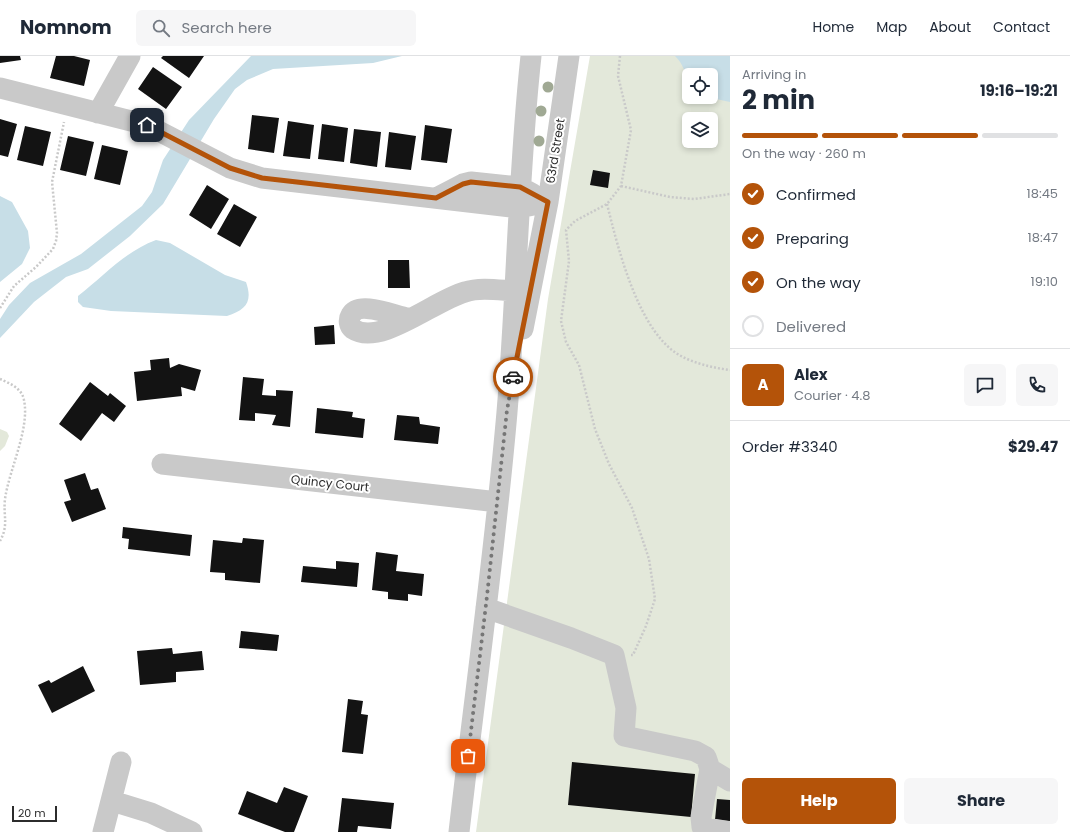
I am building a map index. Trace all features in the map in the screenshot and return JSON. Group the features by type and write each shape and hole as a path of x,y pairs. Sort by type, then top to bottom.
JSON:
{"street":[{"path":"98,113 130,56"},
{"name":"63rd Street","path":"459,832 486,608 507,410 525,112 531,56"},
{"name":"63rd Street","path":"507,410 548,202 569,56"},
{"path":"0,88 147,125 173,137 230,168 262,178 519,208 548,202"},
{"path":"436,198 467,183 520,187 548,202"},
{"path":"408,318 437,302 467,291 514,291"},
{"name":"Quincy Court","path":"162,464 498,502"},
{"path":"486,608 571,638 614,656 626,708 624,736 695,751 706,757 710,769 701,818 702,827 730,832"},
{"path":"103,832 121,762"},
{"path":"710,769 730,782"},
{"path":"112,801 151,813 192,832"}],"path":[{"path":"614,656 633,655 646,626 655,599 649,559 632,508 609,464 595,429 578,365 566,342 561,321 569,261 566,230 575,221 607,204 621,186 631,130 618,76 620,56"},
{"path":"0,308 14,286 53,250 57,233 52,182 53,169 68,106"},
{"path":"621,186 670,197 694,199 730,194"},
{"path":"607,204 622,260 646,317 663,341 682,357 716,369 730,370"},
{"path":"0,379 21,391 24,400 22,429 5,501 5,531 0,541"}],"shaded area":[{"path":"590,56 730,56 730,832 476,832 548,299"},
{"path":"0,429 7,432 9,436 5,446 0,451"}],"water":[{"path":"251,56 402,56 373,63 273,69 247,80 235,89 214,119 163,204 130,236 88,269 66,277 34,302 0,338 0,319 9,305 30,283 81,254 142,206 152,192 163,160 189,120"},
{"path":"675,56 730,56 730,102 718,99 718,68 683,68"},
{"path":"0,196 12,202 28,231 30,248 22,264 0,282"},
{"path":"156,240 170,243 225,275 246,282 249,295 246,304 239,311 227,316 111,311 83,307 78,302 78,296 115,265 134,251"}],"building":[{"path":"0,56 20,56 21,60 0,63"},
{"path":"56,56 74,56 90,60 84,86 50,78"},
{"path":"163,56 204,56 189,78 161,58"},
{"path":"153,67 182,87 166,109 138,89"},
{"path":"252,115 279,118 274,153 248,149"},
{"path":"0,119 17,124 8,157 0,155"},
{"path":"288,121 314,125 310,159 283,156"},
{"path":"322,124 348,128 344,162 318,159"},
{"path":"425,125 452,129 447,163 421,160"},
{"path":"25,126 51,132 43,166 17,160"},
{"path":"354,129 381,132 377,167 350,163"},
{"path":"389,132 416,136 411,170 385,167"},
{"path":"68,136 94,142 86,176 60,170"},
{"path":"102,145 128,151 120,185 94,179"},
{"path":"593,170 610,173 608,188 590,185"},
{"path":"207,185 229,199 211,229 189,215"},
{"path":"234,204 257,217 240,247 217,234"},
{"path":"388,260 409,260 410,288 388,288"},
{"path":"334,325 335,344 315,345 314,327"},
{"path":"169,358 170,368 179,364 201,370 195,391 181,387 182,396 137,401 134,372 151,370 150,360"},
{"path":"243,377 264,379 262,395 276,396 276,390 293,391 290,427 272,425 276,415 255,413 255,421 239,420"},
{"path":"90,382 108,396 110,393 126,406 114,422 102,413 81,441 59,424"},
{"path":"317,408 353,412 352,417 365,419 363,438 315,433"},
{"path":"397,415 419,417 420,424 440,427 438,444 394,440"},
{"path":"85,473 91,490 98,488 106,509 72,522 64,502 71,500 64,480"},
{"path":"123,527 192,535 190,556 128,549 129,539 122,538"},
{"path":"243,538 264,540 260,583 225,580 225,573 210,572 213,540 242,543"},
{"path":"376,552 398,555 396,571 424,574 422,596 408,594 408,601 388,599 388,592 372,590"},
{"path":"336,561 359,563 357,587 301,582 303,566 336,569"},
{"path":"241,631 279,635 277,651 239,648"},
{"path":"172,648 173,654 202,651 204,670 176,672 176,682 140,685 137,651"},
{"path":"83,666 95,691 52,713 38,685 49,680 51,683"},
{"path":"348,699 363,701 361,714 368,715 363,754 342,752"},
{"path":"572,762 695,774 691,817 568,805"},
{"path":"284,787 308,796 294,832 285,832 238,814 247,791 277,803"},
{"path":"342,798 394,803 391,829 358,826 357,832 338,832"},
{"path":"717,799 730,800 730,821 715,820"}],"way so far":[{"path":"468,756 507,410 513,377"}],"route":[{"path":"147,125 173,137 230,168 262,178 436,198 463,184 471,182 520,187 548,202 513,377"}]}
